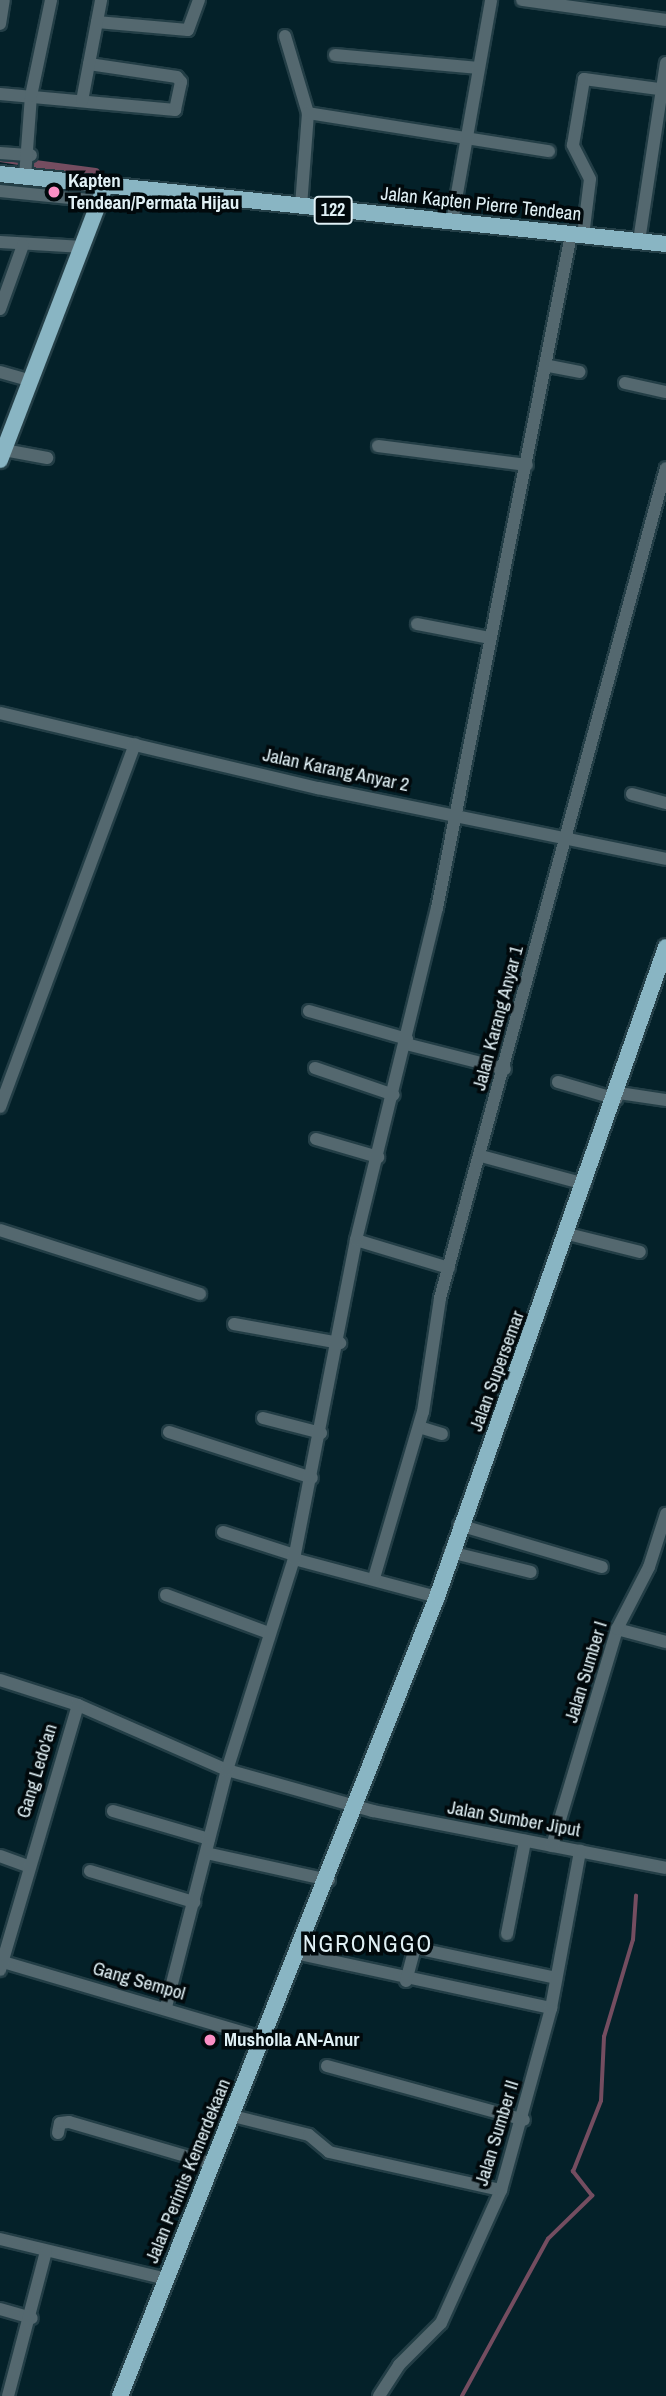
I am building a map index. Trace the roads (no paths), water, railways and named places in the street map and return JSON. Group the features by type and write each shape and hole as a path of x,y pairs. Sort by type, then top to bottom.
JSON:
{"main road":[{"name":"Jalan Kapten Pierre Tendean","path":"0,174 26,161 80,192 301,207 666,244"},
{"path":"2,455 102,194"},
{"name":"Jalan Supersemar","path":"356,1805 437,1597 459,1525 618,1096 666,947"},
{"name":"Jalan Perintis Kemerdekaan","path":"120,2396 330,1880 356,1805"}],"street":[{"path":"0,24 4,0"},
{"path":"0,153 26,161 51,0"},
{"path":"82,101 101,0"},
{"path":"97,22 188,30 200,0"},
{"path":"452,222 491,0"},
{"path":"522,0 666,20"},
{"path":"285,36 308,113 301,207"},
{"path":"335,55 478,68"},
{"path":"639,241 666,62"},
{"path":"0,94 173,111 181,82 89,64"},
{"path":"166,2007 227,1770 294,1557 340,1343 356,1240 407,1042 490,638 590,179 573,145 584,79 663,89"},
{"path":"308,113 549,151"},
{"path":"0,191 80,192"},
{"path":"0,242 83,247"},
{"path":"0,309 5,285 23,245"},
{"path":"549,366 579,372"},
{"path":"0,372 32,381"},
{"path":"625,383 666,392"},
{"path":"378,446 527,465"},
{"path":"2,455 47,458"},
{"name":"Jalan Karang Anyar 1","path":"374,1578 419,1427 449,1268 666,468"},
{"path":"417,624 490,638"},
{"name":"Jalan Karang Anyar 2","path":"0,713 666,859"},
{"path":"0,1107 135,744"},
{"path":"632,794 666,803"},
{"path":"309,1011 505,1069"},
{"path":"315,1068 394,1094"},
{"path":"558,1082 618,1096 666,1100"},
{"path":"316,1139 378,1157"},
{"path":"481,1156 586,1184"},
{"path":"0,1230 200,1294"},
{"path":"568,1234 640,1252"},
{"path":"356,1240 449,1268"},
{"path":"234,1324 340,1343"},
{"path":"263,1418 321,1433"},
{"path":"419,1427 442,1434"},
{"path":"169,1433 312,1478"},
{"name":"Jalan Sumber I","path":"552,1846 617,1629 649,1567 666,1514"},
{"path":"459,1525 602,1567"},
{"path":"223,1532 294,1557 437,1597"},
{"path":"450,1552 531,1572"},
{"path":"166,1595 269,1633"},
{"path":"617,1629 666,1642"},
{"name":"Jalan Sumber Jiput","path":"0,1680 78,1706 227,1770 356,1805 666,1868"},
{"name":"Gang Ledo'an","path":"1,1964 28,1866 78,1706"},
{"path":"113,1811 209,1839"},
{"path":"507,1934 525,1841"},
{"name":"Jalan Sumber II","path":"379,2396 399,2365 441,2323 501,2190 524,2120 551,2008 580,1850"},
{"path":"206,1853 330,1880"},
{"path":"0,1856 28,1866"},
{"path":"90,1871 194,1902"},
{"path":"406,1980 415,1948 556,1978"},
{"path":"299,1954 406,1980 551,2008"},
{"name":"Gang Sempol","path":"1,1964 166,2007 265,2039"},
{"path":"327,2066 524,2120"},
{"path":"233,2116 309,2135 329,2152 501,2190"},
{"path":"58,2133 60,2123 69,2122 213,2164"},
{"path":"0,2239 167,2279"},
{"path":"8,2396 32,2318 46,2251"},
{"path":"0,2309 32,2318"}],"waterway":[{"path":"0,160 20,163"},
{"path":"35,165 95,173"},
{"path":"462,2396 548,2239 592,2196 573,2172 601,2101 604,2037 633,1940 636,1896"}],"place":[{"name":"Kapten Tendean/Permata Hijau","path":"54,192"},
{"name":"Musholla AN-Anur","path":"210,2040"}],"district":[{"name":"NGRONGGO","path":"368,1944"}]}
